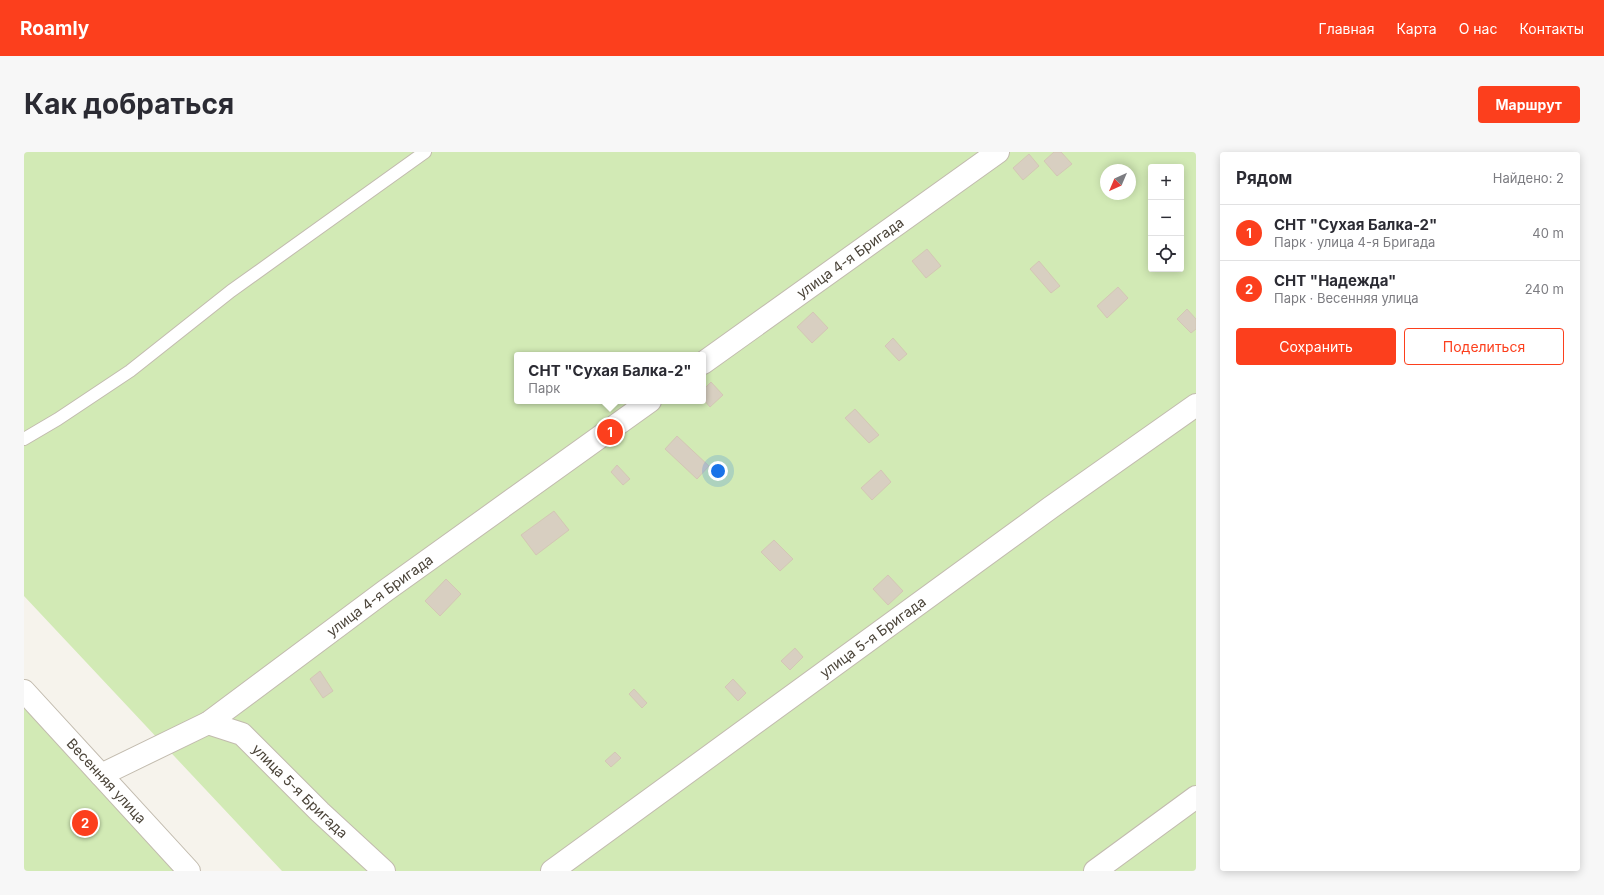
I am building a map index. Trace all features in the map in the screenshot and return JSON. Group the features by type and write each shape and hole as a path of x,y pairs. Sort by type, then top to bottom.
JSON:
{"street":[{"name":"улица 4-я Бригада","path":"706,361 998,152"},
{"name":"улица 4-я Бригада","path":"101,775 208,724 385,591 646,404"},
{"name":"улица 5-я Бригада","path":"552,871 1044,513 1196,405"},
{"name":"Весенняя улица","path":"24,691 189,871"},
{"name":"улица 5-я Бригада","path":"208,724 242,734 320,812 384,871"},
{"path":"1095,871 1196,797"}],"lane":[{"path":"24,439 58,419 130,371 232,291 425,152"}],"green space":[{"path":"24,152 1196,152 1196,871 282,871 24,596"},
{"path":"24,691 189,871 24,871"}],"building":[{"path":"1054,152 1061,152 1072,164 1057,176 1044,161"},
{"path":"1029,154 1039,166 1023,180 1013,168"},
{"path":"927,249 941,266 926,278 912,261"},
{"path":"1039,261 1060,286 1051,293 1030,269"},
{"path":"1118,287 1128,298 1107,318 1097,306"},
{"path":"1187,309 1196,319 1196,329 1191,333 1177,319"},
{"path":"813,312 828,328 812,343 797,327"},
{"path":"893,338 907,354 899,361 885,346"},
{"path":"711,382 723,395 710,407 706,402 706,387"},
{"path":"855,409 879,435 869,443 845,418"},
{"path":"677,436 709,466 697,479 665,449"},
{"path":"617,465 630,479 623,485 611,472"},
{"path":"881,470 891,482 872,500 861,488"},
{"path":"554,511 569,530 536,555 521,535"},
{"path":"774,540 793,559 780,571 761,552"},
{"path":"888,575 903,591 888,605 873,589"},
{"path":"446,579 461,594 440,616 425,601"},
{"path":"795,648 803,657 790,670 781,661"},
{"path":"320,671 333,691 323,698 310,679"},
{"path":"733,679 746,693 738,701 725,687"},
{"path":"634,689 647,703 642,708 629,694"},
{"path":"615,752 621,758 611,767 605,761"}],"place":[{"name":"СНТ \"Сухая Балка-2\"","path":"610,432"},
{"name":"СНТ \"Надежда\"","path":"85,823"}]}
